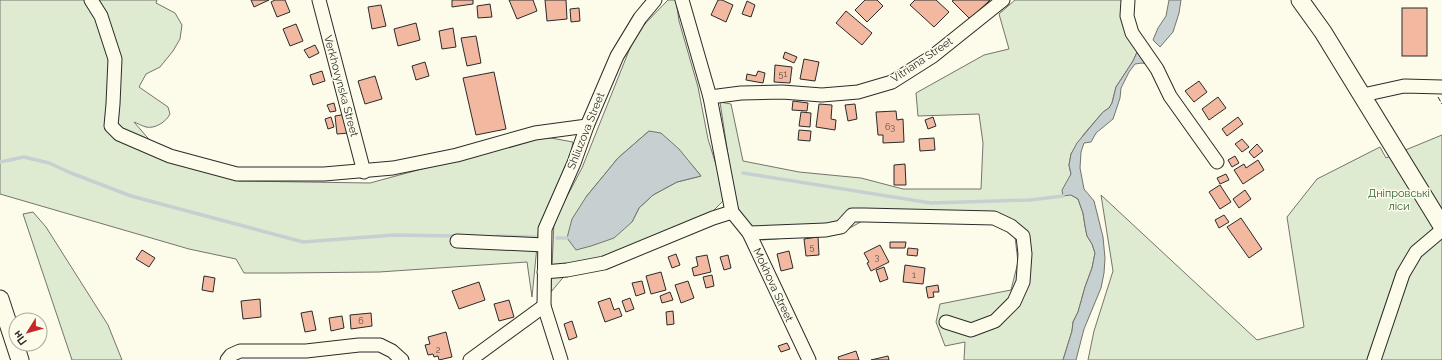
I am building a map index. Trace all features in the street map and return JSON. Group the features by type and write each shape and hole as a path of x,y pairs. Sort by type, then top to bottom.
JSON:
{"main road":[{"path":"1300,0 1323,32 1363,95 1442,226"},
{"path":"0,299 20,360"}],"street":[{"path":"91,0 101,16 115,59 111,126 119,134 170,156 237,174 324,174 364,172 393,168 457,155 535,133 587,126"},
{"name":"Verkhovynska Street","path":"319,0 364,172"},
{"name":"Shliuzova Street","path":"561,360 544,306 545,229 574,163 587,126 617,56 640,18 655,0"},
{"path":"544,272 567,270 604,262 713,218 732,212 710,97 682,0"},
{"name":"Vitriana Street","path":"710,97 741,93 768,92 830,95 858,92 892,82 933,56 1003,0"},
{"path":"1128,0 1127,16 1132,33 1158,69 1170,96 1217,162"},
{"path":"1363,95 1404,86 1442,88"},
{"name":"Mokhova Street","path":"732,212 749,233 809,360"},
{"path":"749,233 826,230 841,227 852,216 864,215 994,218 1011,226 1023,236 1026,254 1024,282 1014,302 995,321 971,330 946,322"},
{"path":"1374,360 1403,274 1416,252 1442,230"},
{"path":"457,241 544,245"},
{"path":"470,360 544,306"},
{"path":"229,357 240,351 306,351 359,345 380,345 392,350 402,360"}],"green space":[{"path":"0,0 157,0 156,3 175,13 182,25 180,39 173,51 160,67 146,74 139,87 168,107 170,114 163,122 153,127 146,127 134,122 166,159 239,181 370,183 536,138 551,138 573,142 571,153 539,226 532,297 527,262 379,272 244,273 236,259 189,249 0,194"},
{"path":"668,0 676,0 679,21 698,87 708,139 722,184 723,201 712,212 566,274 551,292 554,221 582,168 636,33","holes":["649,131 691,164 701,176 677,182 653,195 639,208 632,222 586,197 618,158"]},
{"path":"1015,0 1125,0 1138,50 1133,61 1116,87 1112,103 1109,108 1103,112 1084,134 1071,154 1069,165 1071,174 1071,195 1078,199 1083,213 1087,236 1095,253 1092,268 1078,312 1073,322 1072,331 1063,360 964,360 965,342 945,346 936,322 940,304 1011,290 1018,262 1015,237 1002,225 930,220 866,219 848,229 825,235 762,240 736,208 720,102 731,104 743,161 799,172 861,178 903,189 981,189 983,143 979,114 918,116 916,93 984,55 1009,49 999,14"},
{"name":"Дніпровські ліси","path":"1442,135 1442,360 1088,360 1094,331 1113,271 1101,195 1257,340 1304,327 1287,217 1317,179 1380,147 1386,158"},
{"path":"33,212 46,227 108,325 122,360 72,360 23,214"}],"shaded area":[{"path":"1169,0 1181,0 1179,13 1173,32 1160,47 1153,40 1158,28 1166,16"},
{"path":"1138,50 1151,65 1142,63 1135,64 1121,88 1120,98 1113,119 1096,133 1091,142 1084,143 1081,152 1080,168 1084,189 1094,201 1103,237 1105,258 1104,273 1101,288 1084,329 1076,360 1063,360 1072,331 1073,322 1078,312 1092,268 1095,253 1087,236 1083,213 1078,199 1071,195 1063,196 1062,190 1071,174 1069,165 1071,154 1077,143 1103,112 1109,108 1112,103 1116,87 1133,61"},
{"path":"649,131 661,133 679,149 701,176 677,182 653,195 639,208 632,222 614,238 576,250 567,238 572,219 586,197 618,158"}],"building":[{"path":"251,0 269,0 254,7"},
{"path":"275,0 285,0 290,12 277,17 271,2"},
{"path":"452,0 473,0 473,4 452,7"},
{"path":"509,0 533,0 537,11 517,19"},
{"path":"545,0 566,0 567,19 547,21"},
{"path":"718,0 722,0 733,5 726,22 711,15"},
{"path":"865,0 877,0 883,6 867,22 855,10"},
{"path":"915,0 936,0 949,12 934,27 910,5"},
{"path":"990,0 970,19 952,1"},
{"path":"747,1 755,5 751,17 742,14"},
{"path":"490,4 492,17 478,18 477,6"},
{"path":"381,5 386,26 372,29 368,7"},
{"path":"579,8 580,21 571,22 570,9"},
{"path":"1402,8 1427,8 1427,56 1402,56"},
{"path":"846,11 872,33 862,45 836,23"},
{"path":"416,23 420,40 398,46 394,29"},
{"path":"296,24 303,41 290,46 283,29"},
{"path":"453,28 456,47 442,49 439,31"},
{"path":"476,36 481,63 467,66 461,38"},
{"path":"315,45 319,53 309,58 304,50"},
{"path":"785,52 797,57 794,63 783,58"},
{"path":"804,59 819,62 815,81 800,79"},
{"path":"425,62 429,76 416,80 412,66"},
{"path":"775,65 792,67 790,83 774,82"},
{"path":"322,71 325,81 313,85 310,75"},
{"path":"758,71 765,73 763,83 746,80 747,74 756,76"},
{"path":"494,72 506,129 476,135 463,78"},
{"path":"375,76 382,99 365,104 358,81"},
{"path":"1199,81 1207,92 1194,102 1185,91"},
{"path":"1218,97 1226,108 1209,120 1202,109"},
{"path":"793,101 808,103 807,111 792,110"},
{"path":"334,103 336,111 330,112 327,105"},
{"path":"819,104 832,105 831,119 836,120 835,130 816,127"},
{"path":"855,104 857,119 848,121 845,105"},
{"path":"896,111 897,120 903,119 904,142 883,143 883,135 878,135 876,112"},
{"path":"801,112 811,113 810,127 799,126"},
{"path":"347,114 349,133 337,134 335,116"},
{"path":"331,117 334,127 328,129 325,119"},
{"path":"933,117 936,126 928,129 925,120"},
{"path":"1238,117 1243,124 1227,136 1222,129"},
{"path":"799,130 811,131 810,141 798,140"},
{"path":"934,138 935,150 920,151 919,139"},
{"path":"1242,139 1249,147 1242,152 1235,144"},
{"path":"1257,144 1263,151 1254,158 1249,152"},
{"path":"1235,156 1239,163 1232,167 1228,160"},
{"path":"1258,160 1264,170 1243,184 1234,170 1244,164 1246,168"},
{"path":"905,164 906,185 894,185 894,165"},
{"path":"1226,174 1229,180 1220,184 1217,178"},
{"path":"1220,185 1231,202 1220,209 1209,192"},
{"path":"1245,190 1251,199 1239,208 1233,199"},
{"path":"1224,215 1229,222 1219,228 1215,220"},
{"path":"1241,218 1262,249 1249,258 1227,227"},
{"path":"818,237 819,255 806,256 804,239"},
{"path":"890,242 906,242 905,248 890,248"},
{"path":"880,245 889,262 871,271 867,263 869,262 864,253"},
{"path":"908,248 918,249 917,256 907,255"},
{"path":"142,250 155,258 149,267 136,259"},
{"path":"789,251 793,268 781,271 777,254"},
{"path":"676,254 680,265 672,268 668,257"},
{"path":"707,255 711,272 694,276 692,268 698,266 696,257"},
{"path":"728,255 731,268 724,270 720,257"},
{"path":"905,265 925,268 923,284 903,282"},
{"path":"884,267 888,279 880,282 876,270"},
{"path":"661,272 666,290 651,294 646,276"},
{"path":"712,275 714,286 706,288 703,277"},
{"path":"204,276 215,278 213,292 202,290"},
{"path":"642,281 645,293 636,296 632,283"},
{"path":"688,281 694,298 681,303 675,285"},
{"path":"479,282 485,300 459,309 452,291"},
{"path":"938,285 939,292 933,292 934,297 928,298 926,287"},
{"path":"670,292 673,300 662,303 660,296"},
{"path":"610,298 614,310 619,308 622,316 605,322 598,302"},
{"path":"630,298 634,309 626,312 622,301"},
{"path":"260,299 261,317 243,319 241,301"},
{"path":"509,300 514,317 499,321 494,304"},
{"path":"312,311 316,330 305,332 301,313"},
{"path":"673,311 674,324 667,325 666,312"},
{"path":"371,313 372,326 351,329 350,315"},
{"path":"342,316 344,328 331,331 329,318"},
{"path":"572,321 577,337 569,340 564,324"},
{"path":"446,332 452,357 439,360 438,356 434,357 433,354 428,355 425,345 430,344 428,337"},
{"path":"787,343 790,349 781,352 778,346"},
{"path":"856,351 859,360 839,360 838,357"},
{"path":"888,356 889,360 871,360"}],"waterway":[{"path":"0,162 24,157 49,163 131,196 303,242 394,235 457,236"},
{"path":"743,173 931,203 1030,200 1063,196"},
{"path":"497,236 536,237"},
{"path":"557,238 567,238"}],"fence":[{"path":"1438,97 1442,104"}]}
